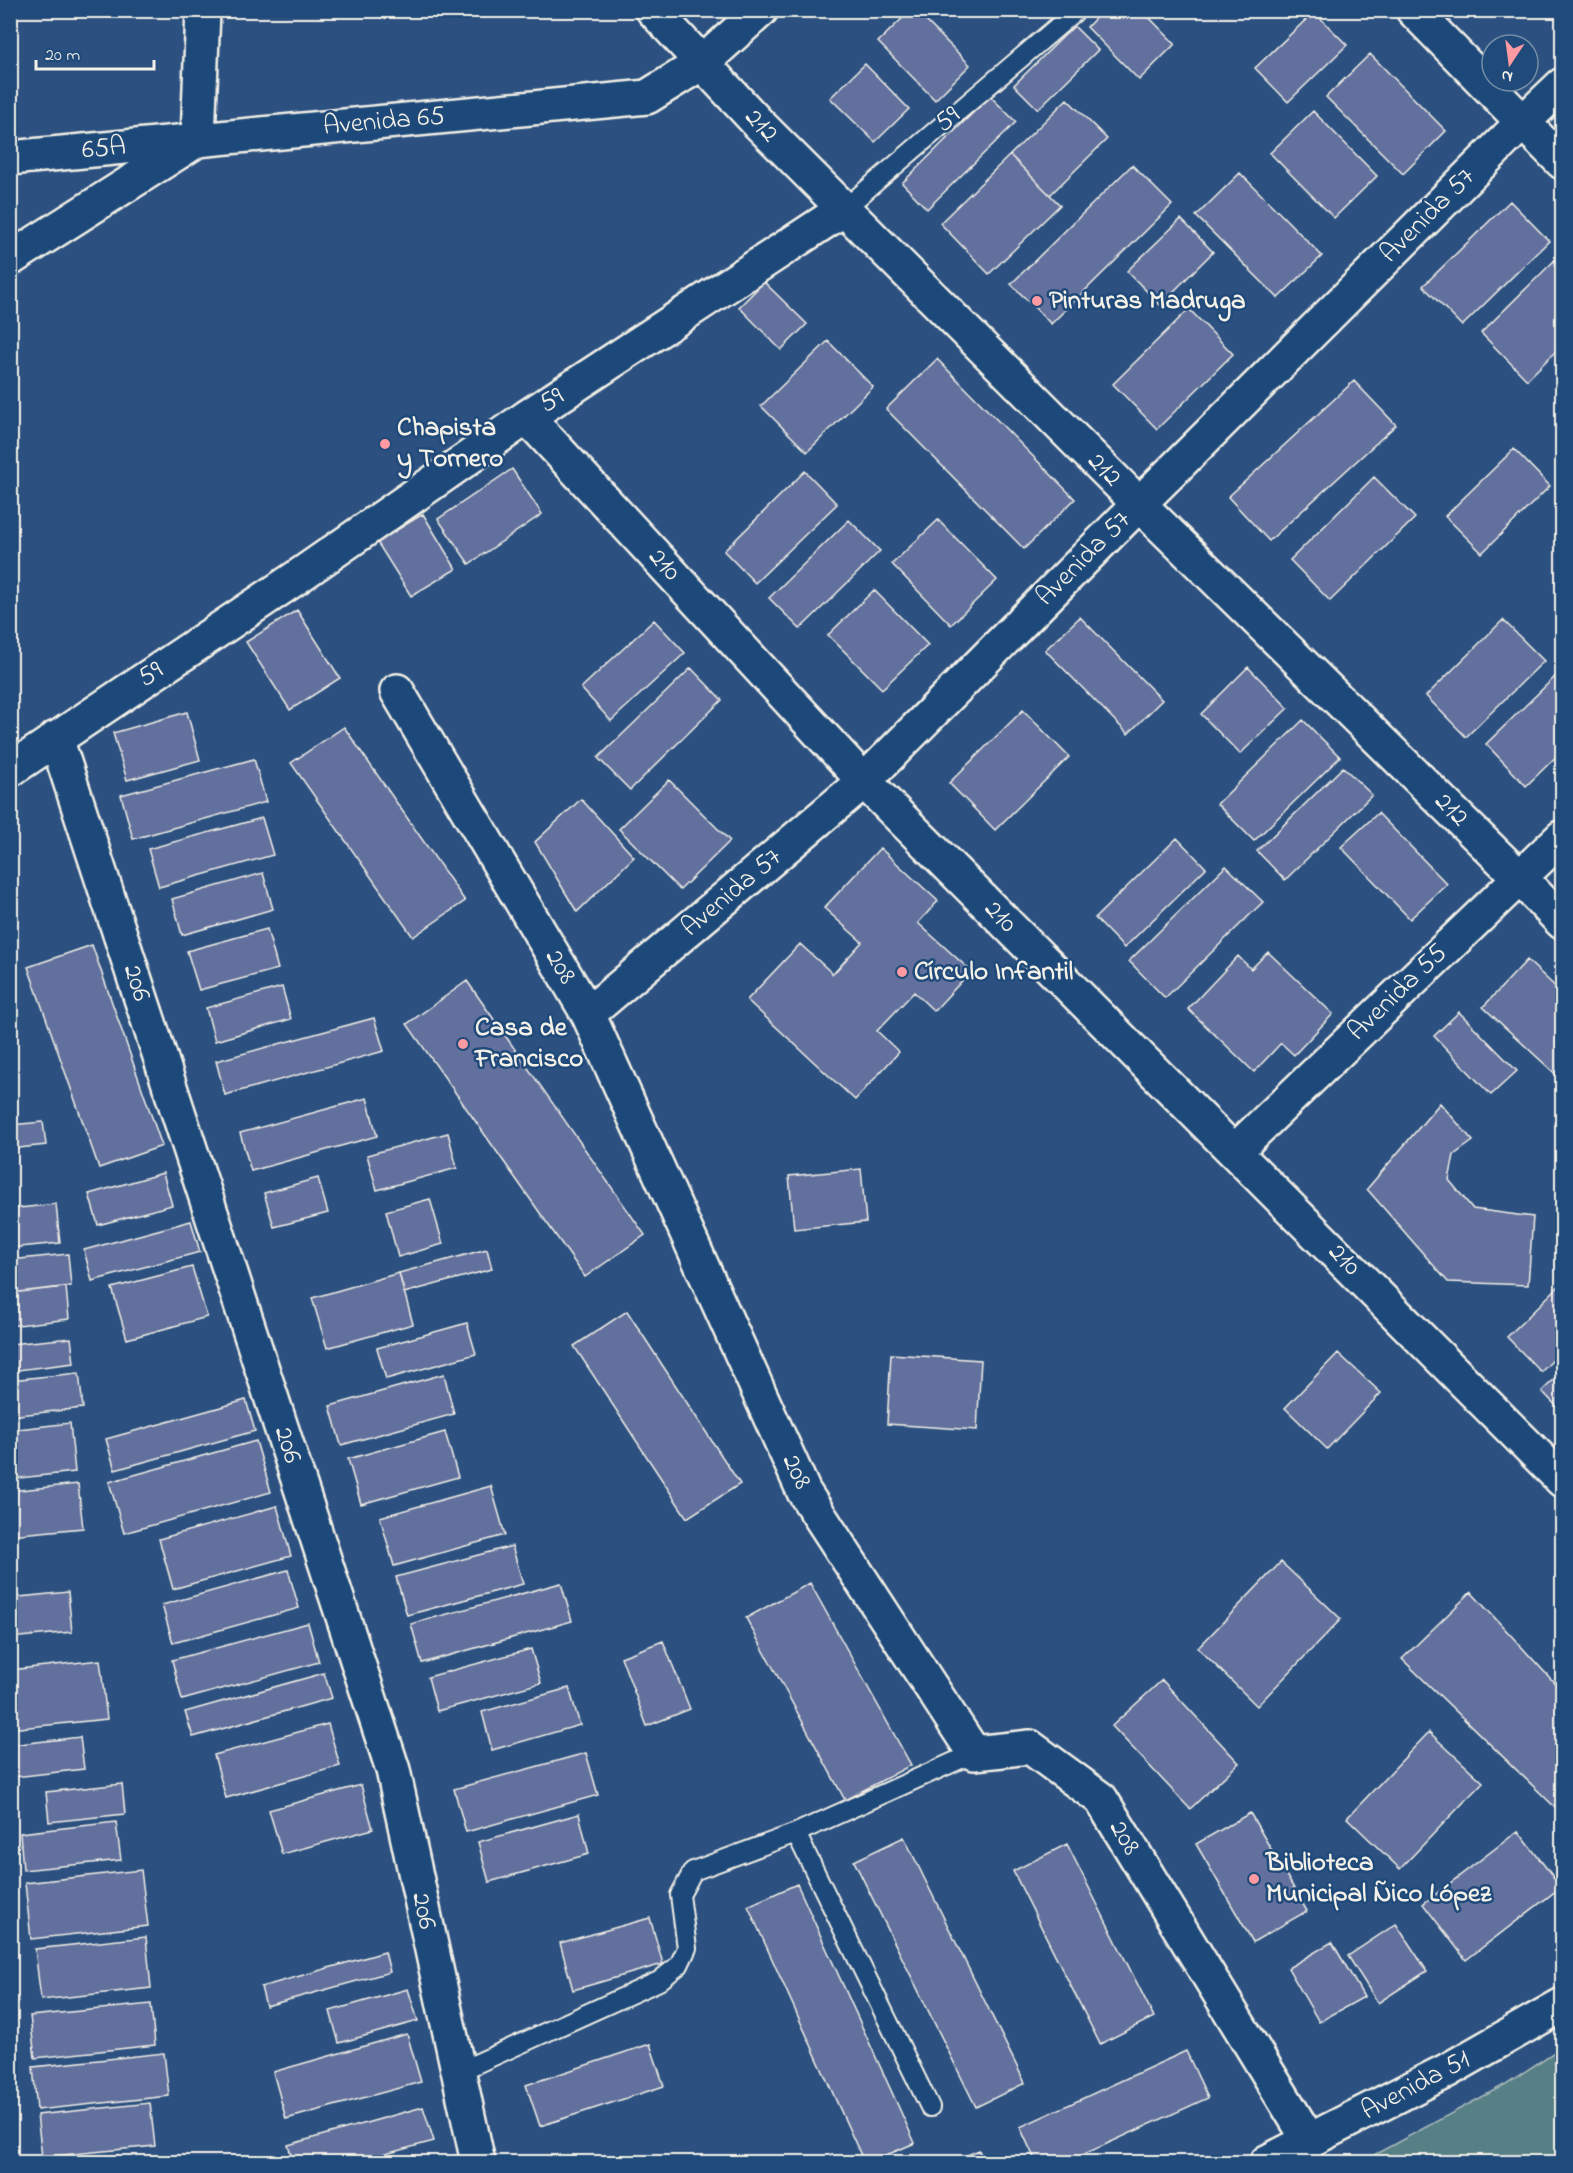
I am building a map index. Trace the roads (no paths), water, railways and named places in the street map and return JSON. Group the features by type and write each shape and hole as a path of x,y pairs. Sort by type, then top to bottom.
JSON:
{"street":[{"path":"198,140 202,10"},
{"name":"212","path":"653,10 758,123 1138,504 1563,922"},
{"name":"Avenida 65","path":"10,259 198,140 647,97 702,63 761,10"},
{"path":"1413,10 1563,162"},
{"name":"Avenida 57","path":"588,1014 864,781 1138,504 1563,85"},
{"name":"65A","path":"10,158 198,140"},
{"name":"59","path":"10,770 303,573 527,417 844,209"},
{"name":"210","path":"527,417 864,781 1563,1480"},
{"name":"208","path":"397,691 588,1014 804,1492 974,1753 1030,1747 1101,1799 1310,2142"},
{"name":"206","path":"56,738 393,1770 478,2163"},
{"name":"Avenida 55","path":"1235,1151 1563,837"},
{"name":"Avenida 51","path":"1267,2163 1448,2070 1563,2005"}],"lane":[{"name":"59","path":"844,209 1077,10"},
{"path":"458,2072 659,1981 679,1965 687,1948 680,1895 693,1871 796,1833 974,1753"},
{"path":"796,1833 930,2108"}],"place":[{"name":"Pinturas Madruga","path":"1037,301"},
{"name":"Chapista y Tornero","path":"385,444"},
{"name":"Círculo Infantil","path":"902,972"},
{"name":"Casa de Francisco","path":"463,1044"},
{"name":"Biblioteca Municipal Ñico López","path":"1254,1879"}]}
